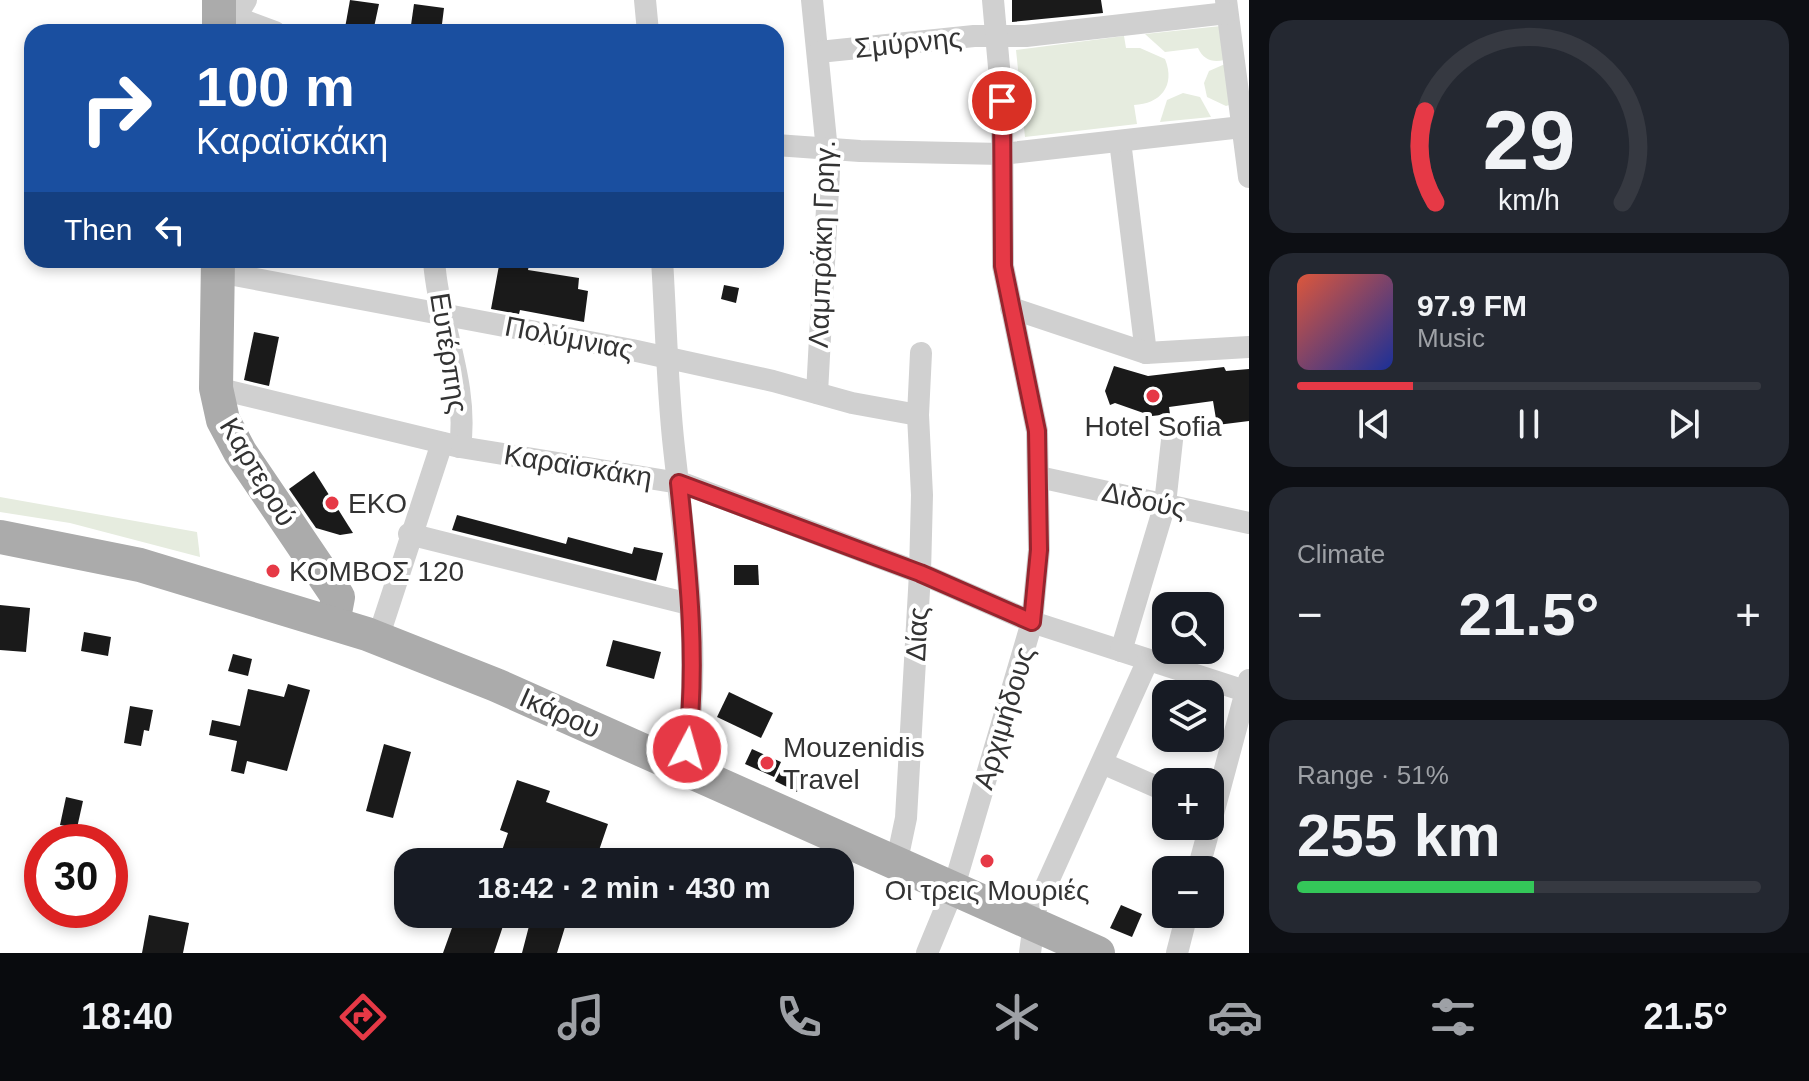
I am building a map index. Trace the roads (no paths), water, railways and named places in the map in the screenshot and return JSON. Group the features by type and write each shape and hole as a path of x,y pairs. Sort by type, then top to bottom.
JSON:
{"main road":[{"name":"Καρτερού","path":"218,268 216,388 230,437 338,597 333,623"},
{"name":"Ικάρου","path":"0,537 140,565 378,638 496,685 953,890 1032,939 1098,953"}],"street":[{"path":"645,0 647,24"},
{"name":"Λαμπράκη Γρηγ.","path":"812,0 828,150 817,393"},
{"name":"Αρχιμήδους","path":"927,953 953,890 1032,622 1038,574 1039,477 1033,402 1003,266 1002,154 993,0"},
{"path":"1227,7 1249,177"},
{"name":"Σμύρνης","path":"819,52 1026,36 1227,7"},
{"path":"228,12 256,24"},
{"path":"784,146 828,150 1002,154 1120,141 1245,133"},
{"path":"1120,141 1146,353"},
{"name":"Πολύμνιας","path":"228,268 668,357 918,415"},
{"name":"Ευτέρπης","path":"436,268 460,410 451,445"},
{"path":"662,268 689,604 691,709 683,768"},
{"path":"1011,308 1146,353 1249,347"},
{"name":"Δίας","path":"896,865 906,818 920,573 922,495 918,415 921,353"},
{"name":"Καραϊσκάκη","path":"216,388 451,445 679,483 920,573 1032,622 1148,660 1247,685"},
{"path":"1121,651 1165,504 1173,431"},
{"path":"378,638 409,534 451,445"},
{"name":"Διδούς","path":"1039,477 1249,523"},
{"path":"409,534 689,604"},
{"path":"1032,939 1036,908 1148,660"},
{"path":"1224,786 1239,749 1247,685"},
{"path":"1102,763 1152,785"},
{"path":"1177,953 1183,928"}],"place":[{"name":"Hotel Sofia","path":"1153,396"},
{"name":"EKO","path":"332,503"},
{"name":"ΚΟΜΒΟΣ 120","path":"273,571"},
{"name":"Mouzenidis Travel","path":"767,763"},
{"name":"Οι τρεις Μουριές","path":"987,861"}]}
